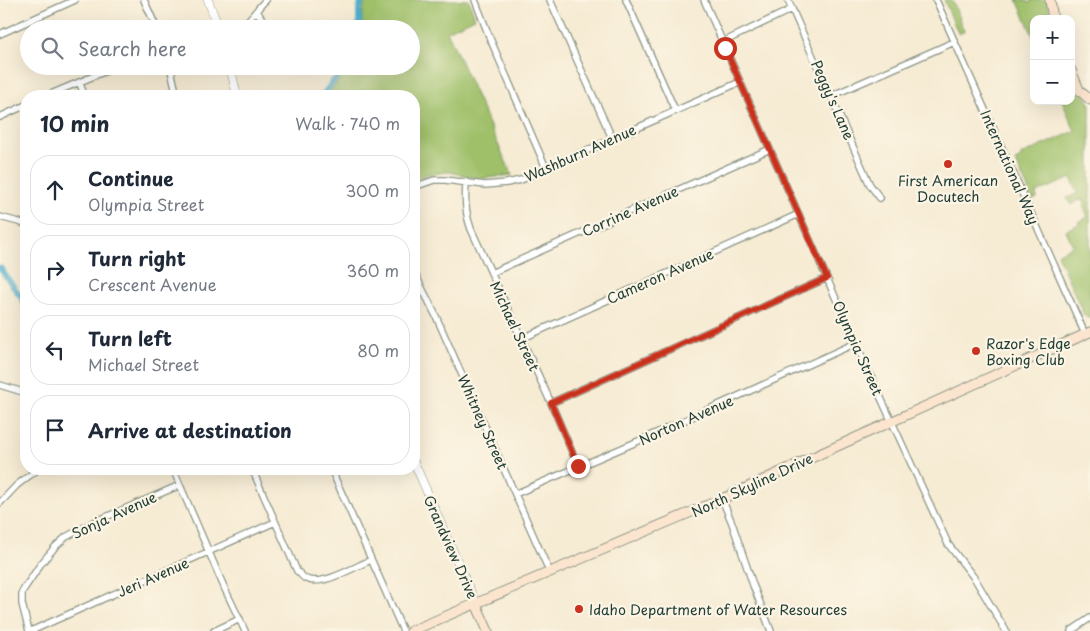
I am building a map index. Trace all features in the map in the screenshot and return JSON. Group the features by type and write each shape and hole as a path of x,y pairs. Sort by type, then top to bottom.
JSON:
{"main road":[{"path":"1050,0 1052,15"},
{"path":"1075,80 1079,90 1090,100"},
{"name":"North Skyline Drive","path":"411,631 722,499 1088,333"},
{"name":"Grandview Drive","path":"476,604 488,631"}],"street":[{"path":"27,20 75,0"},
{"path":"144,0 153,20"},
{"path":"208,0 216,20"},
{"path":"248,20 266,0"},
{"path":"475,0 546,168"},
{"path":"550,0 612,138"},
{"path":"626,0 675,110"},
{"name":"Olympia Street","path":"704,0 856,343 948,544 975,579 1006,631"},
{"name":"Peggy's Lane","path":"788,0 870,185 880,198"},
{"name":"International Way","path":"936,0 1088,333"},
{"path":"723,42 792,9"},
{"path":"257,11 262,20"},
{"path":"1,31 20,23"},
{"path":"831,96 954,42"},
{"path":"60,90 96,75"},
{"path":"172,75 176,90"},
{"path":"232,75 236,90"},
{"path":"79,82 82,90"},
{"name":"Washburn Avenue","path":"420,185 434,180 485,185 521,180 740,82"},
{"path":"0,117 20,108"},
{"name":"Corrine Avenue","path":"491,273 770,149"},
{"name":"Michael Street","path":"466,182 465,206 467,219 578,466"},
{"name":"Cameron Avenue","path":"521,338 799,214"},
{"path":"0,217 20,222"},
{"path":"551,403 827,278"},
{"name":"Whitney Street","path":"420,284 550,573"},
{"name":"Norton Avenue","path":"515,494 634,443 856,343"},
{"path":"0,385 20,391"},
{"path":"0,503 16,485 30,475"},
{"path":"176,475 245,631"},
{"path":"255,475 297,571 306,579 325,580 371,560"},
{"path":"334,475 403,631"},
{"name":"Grandview Drive","path":"420,475 476,604"},
{"name":"Sonja Avenue","path":"30,631 22,604 22,592 40,565 66,537 180,485"},
{"path":"722,499 771,631"},
{"name":"Jeri Avenue","path":"30,631 275,522"},
{"path":"1072,631 1090,618"},
{"path":"214,631 240,619"}],"green space":[{"path":"365,0 469,0 475,18 447,31 512,175 479,179 450,172 428,174 420,177 420,90 331,90 342,75 420,75 420,20 362,20"},
{"path":"944,0 952,0 960,18 964,31 959,34 958,33"},
{"path":"1017,0 1025,0 1030,3 1031,0 1047,0 1050,15 1030,15 1030,29"},
{"path":"1075,81 1090,103 1090,318 1084,315 1057,254 1073,246 1066,230 1088,217 1083,205 1085,201 1083,199 1071,205 1067,198 1078,193 1071,178 1036,193 1037,198 1033,200 1015,161 1021,158 1021,155 1075,131 1064,105 1075,105"}],"waterway":[{"path":"359,20 362,0"},
{"path":"327,90 338,75"},
{"path":"0,268 20,296"}],"place":[{"name":"First American Docutech","path":"948,164"},
{"name":"Razor's Edge Boxing Club","path":"976,351"},
{"name":"Idaho Department of Water Resources","path":"579,609"}],"route":[{"path":"578,466 551,403 827,278 725,48"}]}
